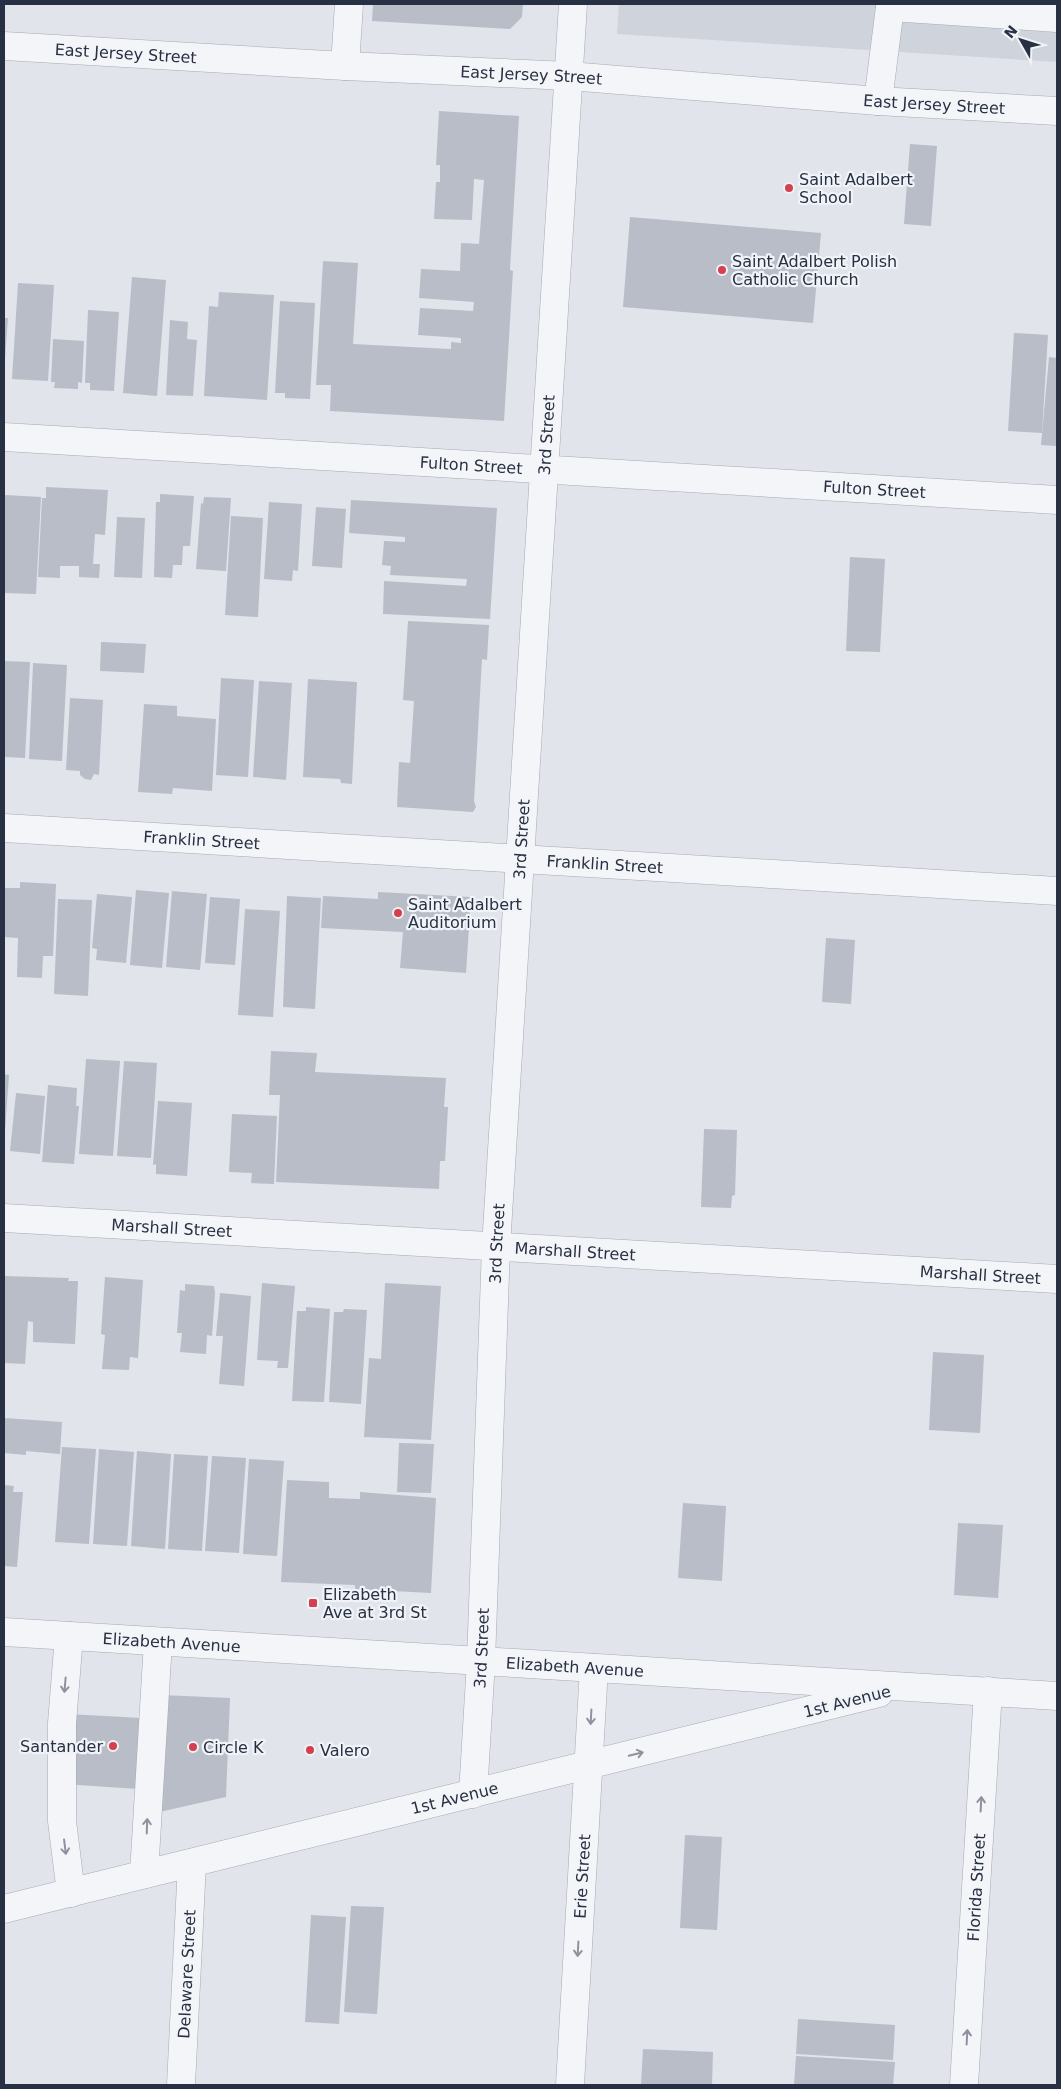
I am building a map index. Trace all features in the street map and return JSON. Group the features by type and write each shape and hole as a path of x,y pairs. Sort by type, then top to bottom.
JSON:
{"street":[{"path":"345,66 349,4"},
{"name":"3rd Street","path":"473,1794 481,1661 496,1247 521,858 542,470 573,4"},
{"path":"878,101 890,6 1057,18"},
{"name":"East Jersey Street","path":"4,46 345,66 569,76 878,101 1057,111"},
{"name":"Fulton Street","path":"4,437 1057,500"},
{"name":"Franklin Street","path":"4,828 1057,891"},
{"name":"Marshall Street","path":"4,1218 1057,1279"},
{"name":"Elizabeth Avenue","path":"4,1632 1057,1696"},
{"path":"69,1636 62,1723 62,1821 71,1892"},
{"path":"144,1874 158,1642"},
{"name":"Erie Street","path":"570,2085 594,1668"},
{"name":"1st Avenue","path":"4,1909 905,1687"},
{"name":"Florida Street","path":"964,2085 988,1691"},
{"name":"Delaware Street","path":"181,2085 192,1863"}],"shaded area":[{"path":"619,4 1057,4 1057,62 617,34"}],"building":[{"path":"373,4 523,4 522,17 510,29 372,21"},
{"path":"439,111 519,116 510,270 513,271 504,421 330,411 331,385 316,385 323,261 358,263 353,344 451,349 451,342 461,343 461,338 418,335 420,308 473,311 474,302 419,298 421,269 460,271 461,243 479,244 484,180 474,179 472,220 434,219 436,182 440,182 440,165 436,165"},
{"path":"910,144 937,146 931,226 904,224"},
{"name":"Saint Adalbert Polish Catholic Church","path":"630,217 821,233 813,323 623,307"},
{"path":"132,277 166,280 157,396 123,393"},
{"path":"18,283 54,285 48,381 12,379"},
{"path":"219,292 274,295 267,400 204,396 209,306 218,307"},
{"path":"280,301 315,303 310,399 285,398 285,393 275,393"},
{"path":"88,310 119,312 114,391 90,390 90,383 85,383"},
{"path":"4,318 8,318 5,359 4,359"},
{"path":"170,320 188,322 187,339 197,340 193,396 166,395"},
{"path":"1014,333 1048,335 1042,433 1008,431"},
{"path":"53,339 84,341 82,383 78,382 78,389 54,388 55,382 51,382"},
{"path":"1049,357 1057,358 1057,446 1041,445"},
{"path":"46,487 108,490 105,535 95,534 93,564 100,564 99,578 79,577 79,566 60,566 60,578 38,577 42,498 46,498"},
{"path":"160,494 194,496 190,546 183,546 182,565 173,565 172,578 154,577 156,502 160,502"},
{"path":"5,495 41,497 36,594 4,593"},
{"path":"204,497 231,498 226,571 196,569 201,503 203,504"},
{"path":"351,500 497,508 490,619 383,614 384,581 466,586 467,579 390,575 391,566 382,565 384,541 405,542 405,537 349,533"},
{"path":"269,502 302,504 298,571 293,570 292,581 264,579"},
{"path":"316,507 346,509 342,568 312,566"},
{"path":"231,516 263,518 258,617 225,615"},
{"path":"117,517 145,518 142,578 114,577"},
{"path":"850,557 885,559 880,652 846,651"},
{"path":"408,621 489,625 487,660 482,659 474,801 476,807 473,812 397,807 399,762 410,763 414,701 403,700"},
{"path":"101,642 146,644 144,673 100,671"},
{"path":"4,661 30,662 25,758 4,757"},
{"path":"33,663 67,665 62,761 29,759"},
{"path":"221,678 254,680 248,777 216,775"},
{"path":"308,679 357,682 352,784 341,783 340,779 303,777"},
{"path":"259,681 292,683 286,780 253,777"},
{"path":"70,698 103,700 99,775 94,774 91,780 85,779 80,775 80,771 66,770"},
{"path":"144,704 177,706 177,716 216,719 212,791 173,788 172,794 138,792"},
{"path":"20,882 56,884 53,956 43,956 42,978 17,977 18,938 4,937 4,888 20,888"},
{"path":"136,890 169,893 162,968 130,965"},
{"path":"172,891 207,894 200,970 166,967"},
{"path":"378,892 471,897 466,973 400,968 403,932 321,928 323,896 378,899"},
{"path":"97,894 132,897 126,963 96,960 97,949 92,948"},
{"path":"287,896 321,898 315,1009 283,1007"},
{"path":"210,897 240,899 235,965 205,963"},
{"path":"58,899 92,900 88,996 54,994"},
{"path":"245,909 280,911 273,1017 238,1015"},
{"path":"826,938 855,940 851,1004 822,1002"},
{"path":"271,1051 317,1053 315,1072 446,1078 444,1107 448,1107 445,1161 440,1161 439,1189 276,1182 280,1095 269,1095"},
{"path":"86,1059 120,1061 113,1156 79,1154"},
{"path":"124,1061 157,1063 151,1158 117,1156"},
{"path":"4,1074 9,1075 5,1131 4,1131"},
{"path":"48,1085 77,1088 76,1106 79,1106 74,1164 42,1162"},
{"path":"16,1093 45,1096 40,1154 10,1151"},
{"path":"158,1101 192,1103 187,1176 156,1174 156,1164 153,1165"},
{"path":"232,1114 277,1116 274,1184 251,1183 252,1173 229,1172"},
{"path":"704,1129 737,1130 735,1195 732,1196 731,1208 701,1207"},
{"path":"4,1276 69,1278 68,1281 78,1281 75,1344 33,1342 33,1322 28,1321 25,1364 4,1363"},
{"path":"105,1277 143,1280 138,1358 130,1357 129,1370 102,1369 105,1335 101,1334"},
{"path":"262,1283 295,1286 288,1368 277,1368 278,1361 257,1360"},
{"path":"385,1283 441,1286 431,1440 364,1437 369,1358 381,1359"},
{"path":"185,1284 214,1286 212,1336 207,1335 206,1354 180,1352 182,1333 177,1333 180,1290 185,1291"},
{"path":"220,1293 251,1296 244,1386 219,1384 223,1336 216,1336"},
{"path":"306,1307 330,1309 324,1402 292,1401 297,1311 306,1311"},
{"path":"344,1309 367,1310 361,1404 329,1402 334,1312 343,1312"},
{"path":"933,1352 984,1355 980,1433 929,1430"},
{"path":"4,1418 62,1422 60,1454 26,1451 26,1455 4,1453"},
{"path":"399,1443 434,1444 431,1493 397,1492"},
{"path":"62,1447 96,1449 89,1544 55,1542"},
{"path":"99,1449 134,1452 127,1546 93,1544"},
{"path":"137,1451 171,1454 165,1549 131,1546"},
{"path":"174,1454 208,1456 202,1551 168,1549"},
{"path":"212,1456 246,1458 239,1553 205,1551"},
{"path":"249,1459 284,1461 277,1556 243,1554"},
{"path":"287,1480 329,1482 329,1498 360,1499 360,1492 436,1498 431,1593 355,1589 355,1585 281,1582"},
{"path":"4,1485 14,1486 13,1492 23,1492 17,1567 4,1566"},
{"path":"683,1503 726,1506 722,1581 678,1578"},
{"path":"958,1523 1003,1525 998,1598 954,1595"},
{"name":"Circle K","path":"162,1695 230,1698 226,1797 155,1813"},
{"path":"68,1714 142,1718 138,1789 63,1784"},
{"path":"685,1835 722,1837 717,1930 680,1928"},
{"path":"351,1906 384,1907 377,2014 344,2012"},
{"path":"311,1915 346,1917 339,2024 305,2022"},
{"path":"798,2019 895,2025 893,2060 796,2054"},
{"path":"643,2049 713,2052 712,2085 641,2084"},
{"path":"796,2056 895,2062 893,2085 794,2085"}],"place":[{"name":"Saint Adalbert School","path":"789,188"},
{"name":"Saint Adalbert Polish Catholic Church","path":"722,270"},
{"name":"Saint Adalbert Auditorium","path":"398,913"},
{"name":"Elizabeth Ave at 3rd St","path":"313,1603"},
{"name":"Santander","path":"113,1746"},
{"name":"Circle K","path":"193,1747"},
{"name":"Valero","path":"310,1750"}]}
